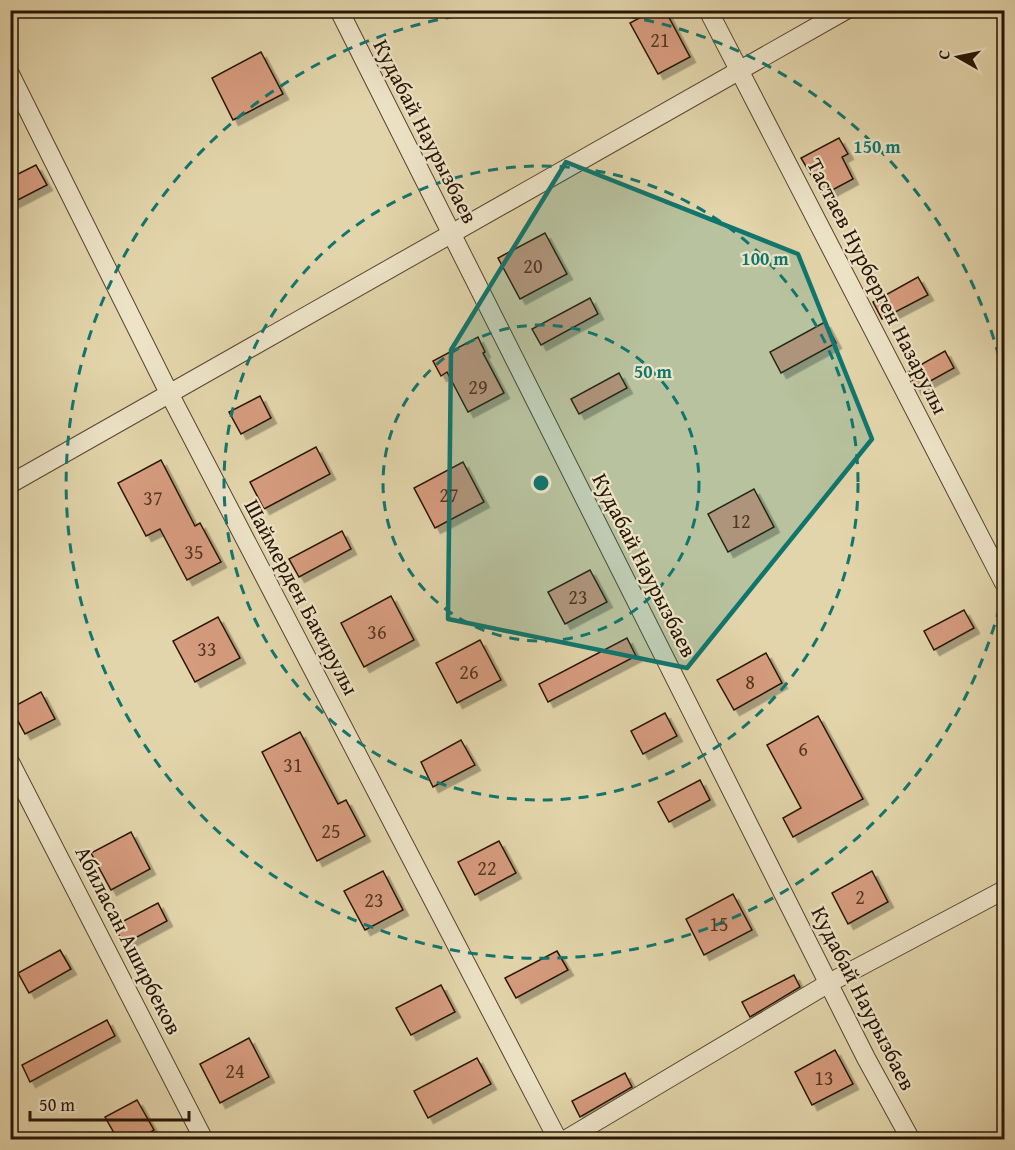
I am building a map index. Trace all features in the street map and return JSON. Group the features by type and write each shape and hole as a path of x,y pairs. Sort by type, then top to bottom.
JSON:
{"street":[{"name":"Кудабай Наурызбаев","path":"339,10 866,1058 911,1140"},
{"name":"Тастаев Нурберген Назарулы","path":"708,10 1005,583"},
{"path":"10,484 846,10"},
{"name":"Шаймерден Бакирулы","path":"10,74 170,395 558,1140"},
{"name":"Абиласан Аширбеков","path":"10,762 204,1140"},
{"path":"566,1140 829,983 1005,890"}],"highlighted area":[{"path":"566,162 798,254 872,439 687,668 448,619 451,350"}],"building":[{"path":"654,10 665,10 690,57 658,74 630,23"},
{"path":"261,52 283,94 233,120 212,78"},
{"path":"839,138 848,154 842,157 853,179 823,195 801,158"},
{"path":"36,165 47,185 10,204 10,178"},
{"path":"545,233 567,274 520,299 498,258"},
{"path":"918,277 928,295 882,319 873,302"},
{"path":"590,298 598,314 541,345 532,329"},
{"path":"825,322 836,343 781,373 770,352"},
{"path":"478,337 485,352 483,353 504,393 468,412 447,372 441,376 433,361"},
{"path":"945,351 954,368 916,389 908,372"},
{"path":"619,373 627,388 579,414 571,399"},
{"path":"260,396 271,418 241,434 229,412"},
{"path":"316,447 330,474 264,509 250,482"},
{"path":"161,460 195,526 200,523 221,562 187,580 160,529 146,536 118,483"},
{"path":"463,462 484,502 435,528 414,488"},
{"path":"754,489 774,527 728,552 708,514"},
{"path":"342,531 351,549 299,577 289,559"},
{"path":"590,570 607,602 565,624 548,592"},
{"path":"391,596 414,640 364,667 341,623"},
{"path":"964,610 974,628 934,650 924,631"},
{"path":"218,617 240,658 195,682 173,641"},
{"path":"627,638 636,656 548,702 539,684"},
{"path":"480,640 501,680 457,703 436,663"},
{"path":"766,653 782,683 734,710 717,680"},
{"path":"41,692 55,719 25,734 11,708"},
{"path":"665,713 677,736 643,754 631,731"},
{"path":"818,716 863,799 793,837 783,818 801,808 767,745"},
{"path":"300,732 338,804 346,800 365,836 317,861 262,752"},
{"path":"461,740 475,765 433,787 421,762"},
{"path":"700,780 710,800 669,822 658,802"},
{"path":"131,832 150,869 111,890 91,853"},
{"path":"499,841 516,873 475,895 458,862"},
{"path":"383,871 403,910 365,930 344,891"},
{"path":"872,871 888,902 848,924 832,893"},
{"path":"733,894 752,930 704,955 686,919"},
{"path":"158,903 167,921 124,944 114,926"},
{"path":"60,950 71,969 29,993 18,973"},
{"path":"557,951 568,970 516,998 505,978"},
{"path":"794,975 800,987 750,1017 742,1002"},
{"path":"441,985 455,1012 411,1035 396,1008"},
{"path":"107,1020 115,1036 30,1082 22,1065"},
{"path":"249,1038 269,1077 220,1103 200,1064"},
{"path":"835,1050 853,1084 812,1105 795,1072"},
{"path":"477,1058 491,1084 428,1118 414,1091"},
{"path":"625,1073 632,1087 580,1117 572,1101"},
{"path":"137,1100 154,1130 138,1140 118,1140 105,1117"}]}
